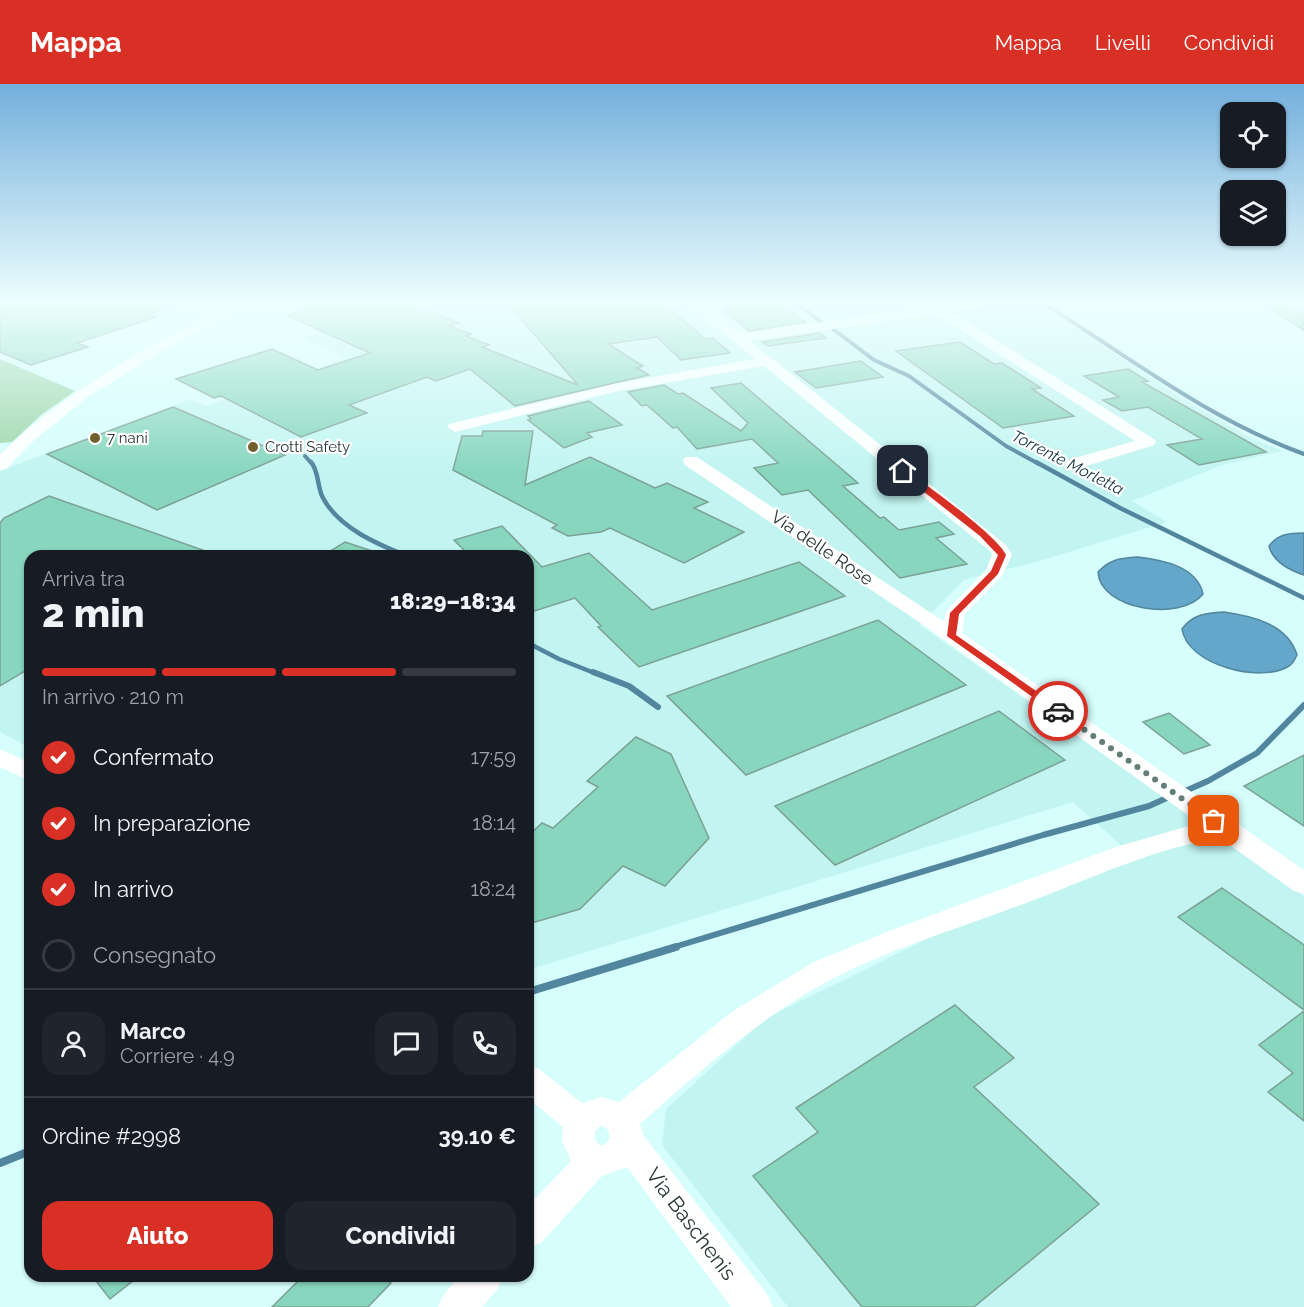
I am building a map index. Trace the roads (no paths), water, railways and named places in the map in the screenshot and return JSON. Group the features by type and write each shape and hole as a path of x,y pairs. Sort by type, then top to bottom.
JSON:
{"street":[{"path":"0,465 64,405 103,378 136,360"},
{"path":"763,360 999,549 1002,555 995,572 964,601 955,613 952,630"},
{"path":"1018,360 1148,442 1074,464"},
{"path":"455,427 618,387 765,362"},
{"name":"Via delle Rose","path":"691,461 952,630 1152,778 1304,884"},
{"path":"0,756 24,769"},
{"path":"624,1130 614,1115 597,1114 582,1122 578,1129 577,1144 581,1151 595,1159 619,1154 624,1130 765,1005 820,971 879,946 1094,866 1202,831 1214,821"},
{"path":"534,1084 582,1122"},
{"name":"Via Baschenis","path":"624,1130 754,1307"},
{"path":"534,1225 595,1159"},
{"path":"457,1307 480,1282"}],"waterway":[{"name":"Torrente Morletta","path":"874,360 909,376 1006,446 1039,464"},
{"path":"1130,360 1170,386 1235,423 1304,454"},
{"path":"305,456 312,464"},
{"name":"Torrente Morletta","path":"1036,462 1120,508 1304,598"},
{"path":"312,464 323,498 330,509 360,534 393,550"},
{"path":"534,646 597,674"},
{"path":"593,672 629,686 658,707"},
{"path":"1183,792 1208,781 1257,753 1304,705"},
{"path":"671,948 1043,835 1149,806 1171,796"},
{"path":"534,990 676,947"},
{"path":"0,1163 24,1153"}],"place":[{"name":"7 nani","path":"95,438"},
{"name":"Crotti Safety","path":"253,447"}]}
